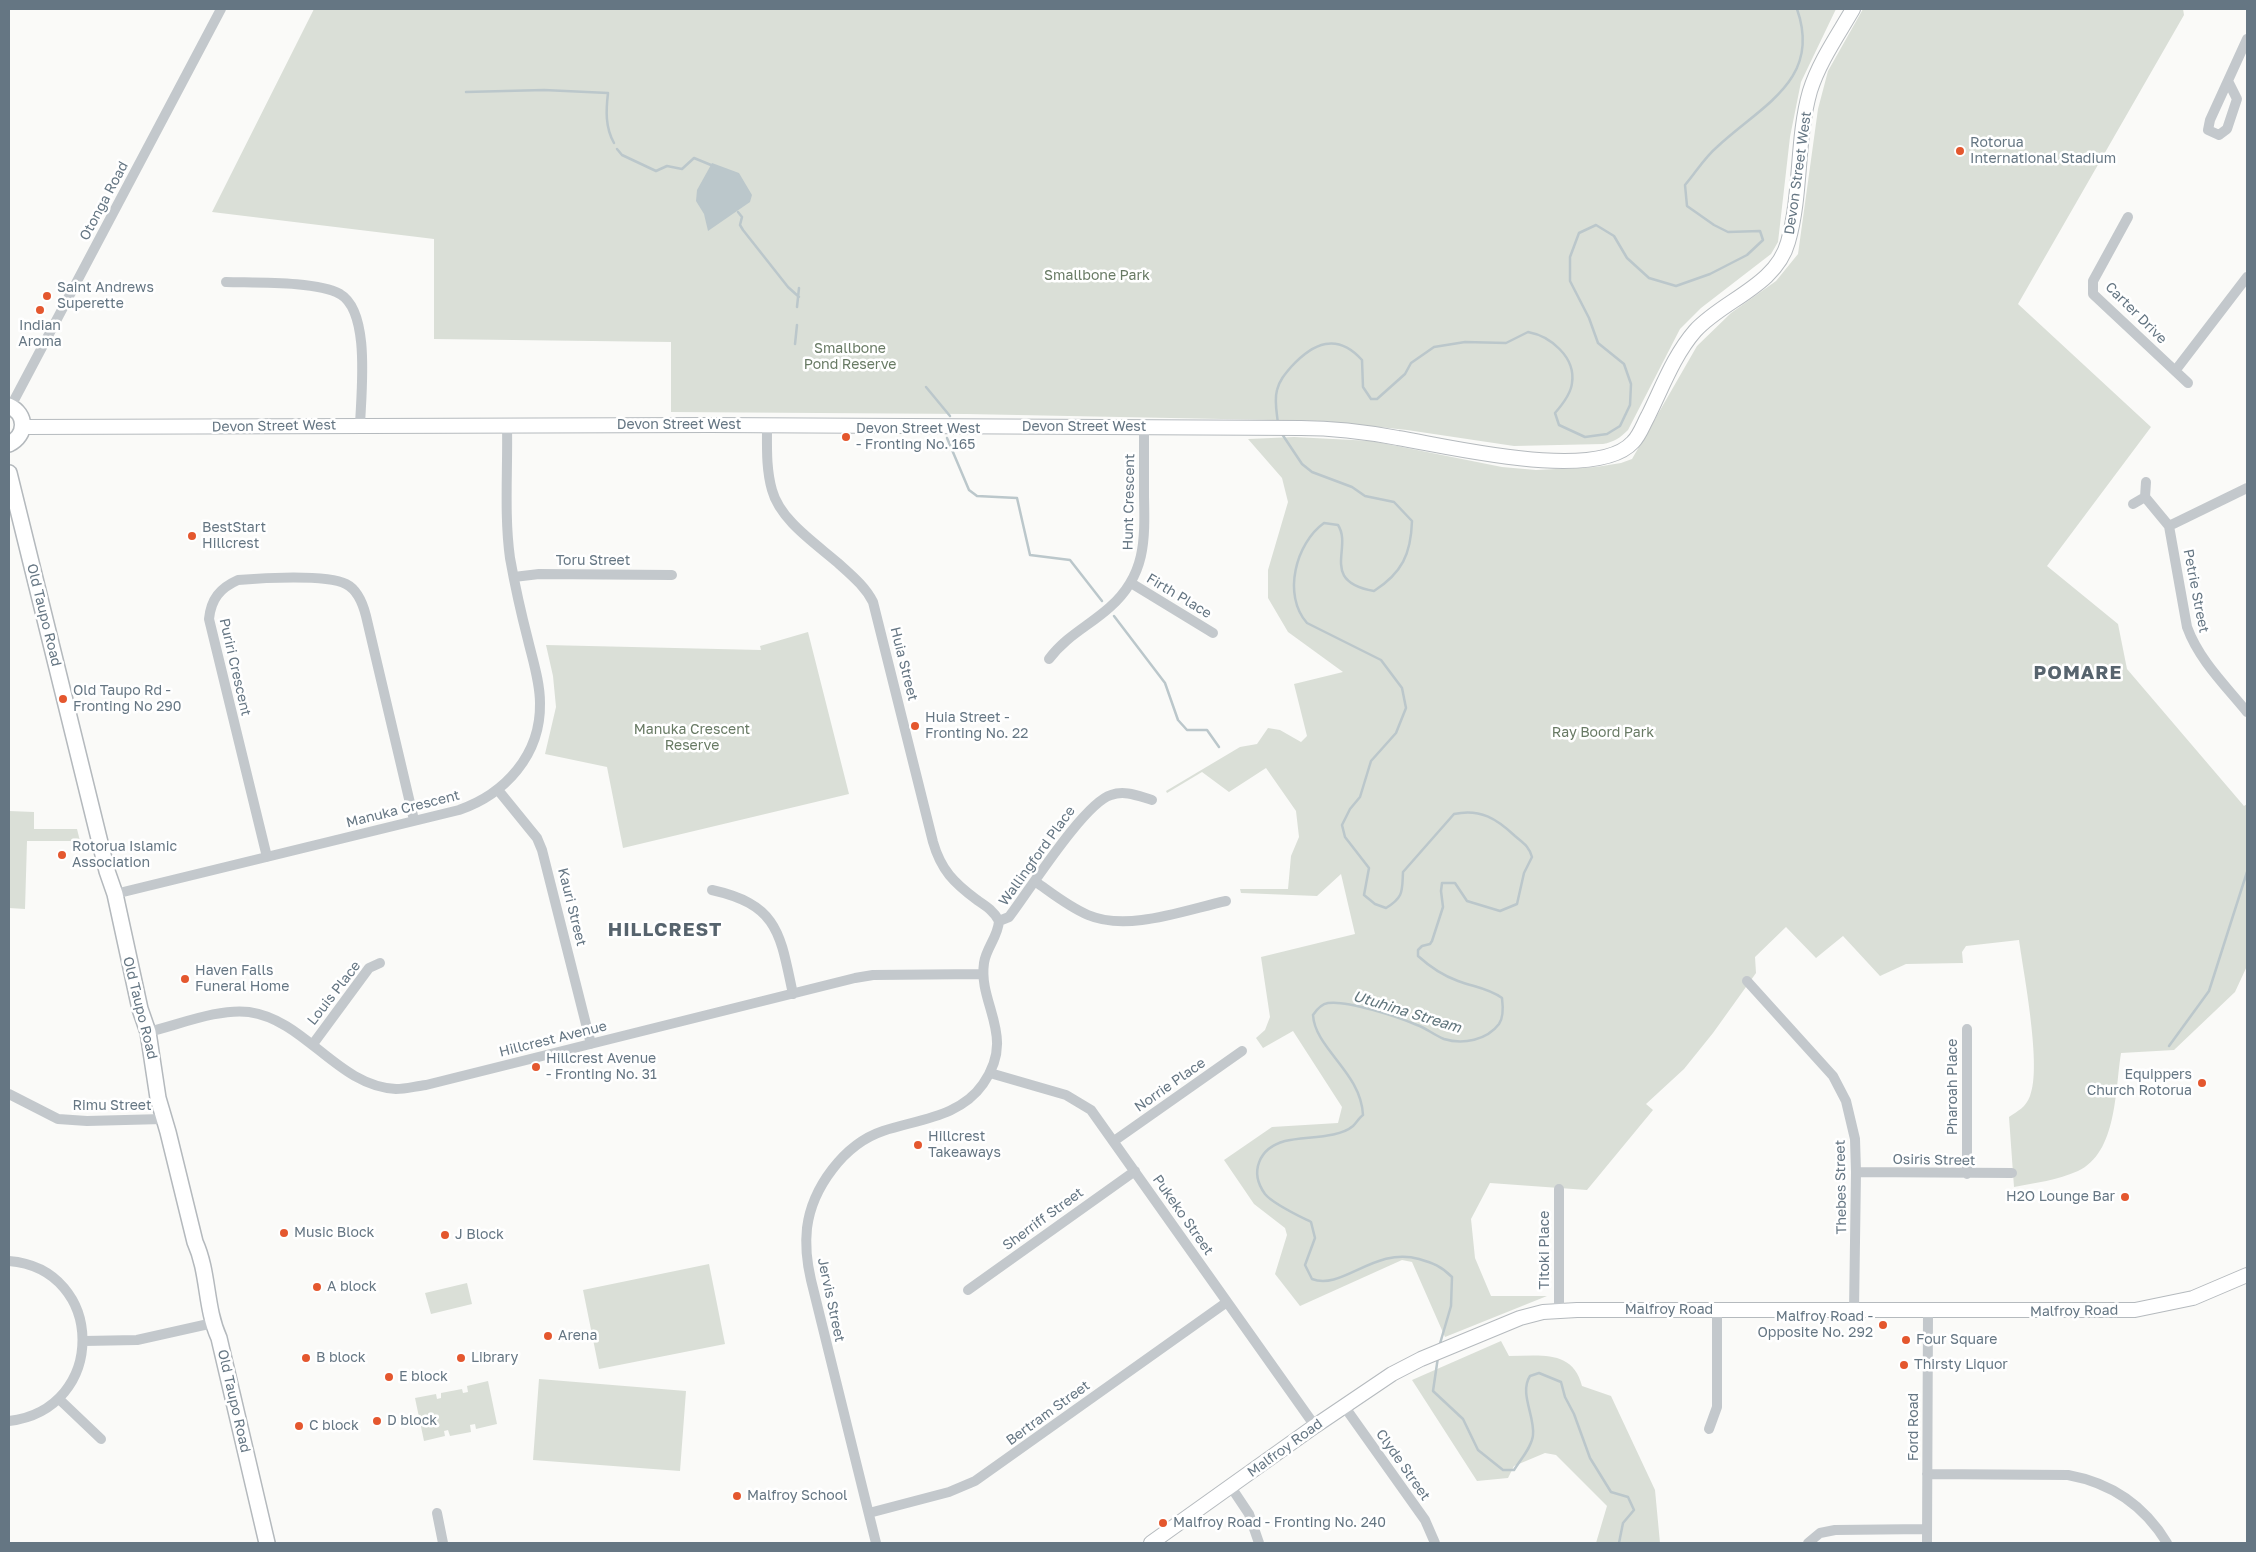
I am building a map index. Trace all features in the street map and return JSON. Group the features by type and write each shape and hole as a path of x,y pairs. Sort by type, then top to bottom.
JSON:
{"highway":[{"path":"9,444 18,438 23,427 20,415 10,406"},
{"name":"Old Taupo Road","path":"9,473 107,871 115,894 138,1000 148,1032 163,1119 168,1132 195,1242 202,1257 206,1279 206,1298 212,1323 219,1338 267,1543"}],"main road":[{"name":"Devon Street West","path":"23,427 506,425 1301,428 1372,433 1517,459 1598,457 1624,449 1638,435 1679,354 1696,330 1712,314 1764,278 1776,266 1784,254 1792,227 1810,92 1820,68 1853,9"},
{"name":"Malfroy Road","path":"1151,1543 1315,1426 1392,1374 1421,1359 1520,1318 1559,1310 2135,1310 2193,1298 2247,1275"}],"street":[{"name":"Otonga Road","path":"10,406 220,9"},
{"path":"2229,83 2247,39"},
{"name":"Carter Drive","path":"2128,218 2093,281 2093,294 2188,383"},
{"path":"2175,371 2247,277"},
{"path":"226,282 315,286 341,295 352,305 361,331 360,426"},
{"name":"Manuka Crescent","path":"115,894 459,810 474,805 498,790 527,757 538,728 540,704 536,673 514,577 509,539 506,425"},
{"name":"Huia Street","path":"767,426 769,476 778,505 796,525 867,592 878,615 934,842 943,868 957,885 990,909 999,921"},
{"name":"Hunt Crescent","path":"1049,659 1060,644 1110,607 1131,583 1143,553 1144,427"},
{"path":"2133,504 2145,497 2146,482"},
{"path":"2169,526 2247,488"},
{"name":"Petrie Street","path":"2145,497 2169,526 2187,627 2192,642 2201,658 2247,712"},
{"name":"Toru Street","path":"514,577 539,574 672,575"},
{"name":"Puriri Crescent","path":"267,857 209,619 213,600 228,584 238,580 329,579 348,585 356,593 366,616 414,820"},
{"name":"Firth Place","path":"1131,583 1213,633"},
{"name":"Kauri Street","path":"498,790 537,838 544,856 591,1044"},
{"name":"Wallingford Place","path":"999,921 1009,917 1080,820 1100,799 1122,793 1152,800"},
{"path":"1036,882 1075,909 1107,920 1141,920 1226,901"},
{"path":"712,890 741,898 765,915 779,939 793,994"},
{"name":"Jervis Street","path":"876,1543 808,1263 808,1226 812,1207 829,1175 853,1148 881,1131 947,1113 968,1100 983,1084 990,1073 995,1056 997,1032 984,974 986,955 996,936 999,921"},
{"name":"Louis Place","path":"313,1044 369,968 380,963"},
{"name":"Hillcrest Avenue","path":"148,1032 220,1014 247,1012 275,1020 313,1044 351,1074 381,1086 396,1089 426,1084 873,975 984,974"},
{"name":"Thebes Street","path":"1747,981 1833,1076 1846,1101 1851,1120 1856,1172 1854,1311"},
{"name":"Pharoah Place","path":"1967,1029 1967,1174"},
{"name":"Norrie Place","path":"1114,1141 1242,1051"},
{"name":"Pukeko Street","path":"990,1073 1066,1095 1081,1102 1100,1120 1315,1426"},
{"name":"Rimu Street","path":"9,1094 58,1120 87,1122 163,1119"},
{"name":"Sherriff Street","path":"968,1290 1135,1170"},
{"name":"Osiris Street","path":"1856,1172 2012,1174"},
{"name":"Titoki Place","path":"1559,1189 1559,1310"},
{"path":"9,1261 32,1266 53,1278 62,1287 75,1306 84,1341 78,1369 71,1385 59,1400 39,1413 9,1421"},
{"name":"Bertram Street","path":"869,1513 949,1492 975,1482 1228,1302"},
{"path":"1709,1428 1717,1407 1717,1310"},
{"name":"Ford Road","path":"1927,1543 1928,1310"},
{"path":"84,1341 137,1340 212,1323"},
{"path":"59,1400 101,1439"},
{"name":"Clyde Street","path":"1344,1406 1425,1520 1435,1543"},
{"path":"1927,1474 2068,1475 2091,1479 2127,1498 2143,1511 2156,1525 2167,1543"},
{"path":"1231,1487 1249,1514 1259,1543"},
{"path":"437,1514 443,1543"},
{"path":"1808,1543 1820,1533 1835,1530 1927,1529"}],"green space":[{"path":"314,9 1836,9 1801,82 1790,137 1778,242 1771,254 1701,308 1680,329 1628,430 1619,437 1603,444 1514,446 1407,430 1323,421 967,414 671,412 671,342 434,339 434,239 212,212"},
{"name":"Ray Boord Park","path":"1863,9 2183,9 2184,15 2018,304 2151,427 2047,566 2118,624 2127,669 2244,806 2247,804 2247,966 2235,992 2174,1050 2121,1053 2112,1120 2100,1150 2091,1162 2078,1171 2063,1177 2014,1187 2009,1117 2026,1103 2030,1096 2034,1064 2031,1021 2019,940 1966,946 1962,952 1963,963 1906,964 1880,976 1843,936 1816,958 1786,927 1755,957 1756,973 1713,1033 1684,1069 1646,1104 1653,1110 1587,1190 1490,1183 1471,1219 1475,1258 1491,1296 1547,1296 1445,1337 1412,1262 1402,1260 1300,1306 1275,1274 1287,1235 1285,1228 1254,1204 1224,1160 1272,1127 1338,1123 1342,1107 1293,1031 1263,1048 1256,1038 1265,1030 1270,1017 1261,957 1355,934 1341,874 1317,896 1241,893 1240,889 1288,889 1291,856 1299,837 1296,811 1266,768 1229,792 1202,772 1167,793 1166,791 1240,747 1257,744 1268,728 1280,730 1301,742 1307,736 1294,684 1343,672 1288,632 1268,598 1268,570 1288,502 1282,478 1248,439 1294,437 1372,441 1502,467 1536,470 1596,467 1621,463 1632,459 1697,346 1731,313 1776,281 1798,254 1818,109 1828,71"},
{"name":"Manuka Crescent Reserve","path":"808,632 849,794 623,848 607,767 545,754 556,707 553,676 546,645 761,650 760,646"},
{"path":"9,811 34,812 34,829 77,829 80,841 27,841 25,909 9,908"},
{"path":"709,1264 725,1344 599,1369 583,1290"},
{"path":"467,1283 472,1304 431,1314 425,1293"},
{"path":"1501,1341 1509,1356 1543,1356 1563,1360 1578,1374 1582,1386 1611,1396 1655,1490 1660,1543 1596,1543 1607,1506 1556,1455 1545,1453 1514,1466 1508,1478 1477,1481 1412,1380"},
{"path":"539,1379 686,1391 680,1471 533,1460"},
{"path":"488,1381 497,1424 476,1429 475,1424 470,1425 471,1432 450,1436 448,1430 444,1431 445,1436 424,1441 415,1398 436,1394 437,1399 441,1398 441,1393 462,1389 463,1393 468,1392 467,1386"}],"shaded area":[{"path":"712,163 739,173 752,195 750,202 708,231 704,214 696,201 697,190"}],"waterway":[{"name":"Utuhina Stream","path":"1278,424 1276,398 1282,378 1299,359 1308,352 1325,344 1343,346 1353,351 1362,360 1363,387 1371,399 1377,399 1405,374 1411,363 1434,347 1465,342 1506,343 1528,332 1553,343 1566,356 1570,365 1572,374 1570,391 1555,413 1559,425 1585,437 1607,434 1620,426 1630,405 1631,384 1624,364 1598,343 1589,318 1570,281 1570,257 1579,233 1596,225 1614,236 1627,258 1649,278 1676,286 1710,274 1747,255 1763,240 1760,231 1728,232 1714,225 1687,206 1685,185 1713,151 1769,104 1795,73 1801,55 1803,34 1797,9"},
{"path":"466,92 544,90 608,93 608,125 614,143"},
{"path":"617,149 622,155 656,171 667,166 682,169 694,158 711,165"},
{"path":"738,212 742,217 740,225 743,230 788,287 799,297"},
{"path":"797,307 799,288"},
{"path":"795,344 797,325"},
{"path":"926,387 950,416"},
{"name":"Utuhina Stream","path":"1282,434 1302,464 1312,472 1352,487 1365,496 1394,502 1412,521 1410,543 1403,562 1392,577 1374,591 1357,586 1347,580 1342,572 1341,563 1342,534 1338,525 1324,523 1306,543 1300,556 1294,584 1295,598 1299,611 1307,623 1381,660 1402,688 1406,708 1396,733 1371,761 1360,797 1350,809 1342,825 1345,837 1369,868 1364,895 1375,904 1386,908 1392,904 1401,893 1403,872 1454,814 1472,813 1488,816 1525,845 1532,857 1524,873 1517,904 1500,911 1467,901 1455,883 1442,883 1443,907 1432,941 1418,950 1418,956 1442,974 1502,998 1503,1008 1499,1024 1488,1034 1474,1040 1451,1041 1424,1028 1372,1010 1336,1003 1328,1003 1321,1006 1313,1015 1316,1027 1321,1039 1355,1086 1363,1115 1353,1126 1339,1133 1293,1139 1276,1144 1263,1155 1257,1169 1260,1186 1269,1198 1286,1210 1311,1222 1315,1238 1305,1265 1312,1279 1323,1281 1335,1279 1388,1258 1403,1257 1419,1259 1433,1264 1452,1277 1451,1306 1439,1347"},
{"path":"947,438 969,490 977,496 1017,498 1030,555 1070,560 1102,601"},
{"path":"1114,616 1165,683 1178,720 1187,730 1207,730 1219,747"},
{"path":"2169,1046 2209,991 2247,872"},
{"name":"Utuhina Stream","path":"1438,1357 1433,1391 1463,1419 1478,1450 1503,1470 1514,1470 1532,1440 1533,1428 1526,1390 1530,1376 1539,1373 1561,1382 1565,1397 1574,1414 1590,1458 1611,1492 1628,1497 1634,1510 1623,1523 1619,1543"}],"place":[{"name":"Rotorua International Stadium","path":"1960,151"},
{"name":"Saint Andrews Superette","path":"47,296"},
{"name":"Indian Aroma","path":"40,310"},
{"name":"Devon Street West - Fronting No. 165","path":"846,437"},
{"name":"BestStart Hillcrest","path":"192,536"},
{"name":"Old Taupo Rd - Fronting No 290","path":"63,699"},
{"name":"Huia Street - Fronting No. 22","path":"915,726"},
{"name":"Rotorua Islamic Association","path":"62,855"},
{"name":"Haven Falls Funeral Home","path":"185,979"},
{"name":"Hillcrest Avenue - Fronting No. 31","path":"536,1067"},
{"name":"Equippers Church Rotorua","path":"2202,1083"},
{"name":"Hillcrest Takeaways","path":"918,1145"},
{"name":"H2O Lounge Bar","path":"2125,1197"},
{"name":"Music Block","path":"284,1233"},
{"name":"J Block","path":"445,1235"},
{"name":"A block","path":"317,1287"},
{"name":"Malfroy Road - Opposite No. 292","path":"1883,1325"},
{"name":"Arena","path":"548,1336"},
{"name":"Four Square","path":"1906,1340"},
{"name":"B block","path":"306,1358"},
{"name":"Library","path":"461,1358"},
{"name":"Thirsty Liquor","path":"1904,1365"},
{"name":"E block","path":"389,1377"},
{"name":"D block","path":"377,1421"},
{"name":"C block","path":"299,1426"},
{"name":"Malfroy School","path":"737,1496"},
{"name":"Malfroy Road - Fronting No. 240","path":"1163,1523"}],"district":[{"name":"POMARE","path":"2078,673"},
{"name":"HILLCREST","path":"665,930"}],"park label":[{"name":"Smallbone Park","path":"1097,276"},
{"name":"Smallbone Pond Reserve","path":"850,358"}]}
